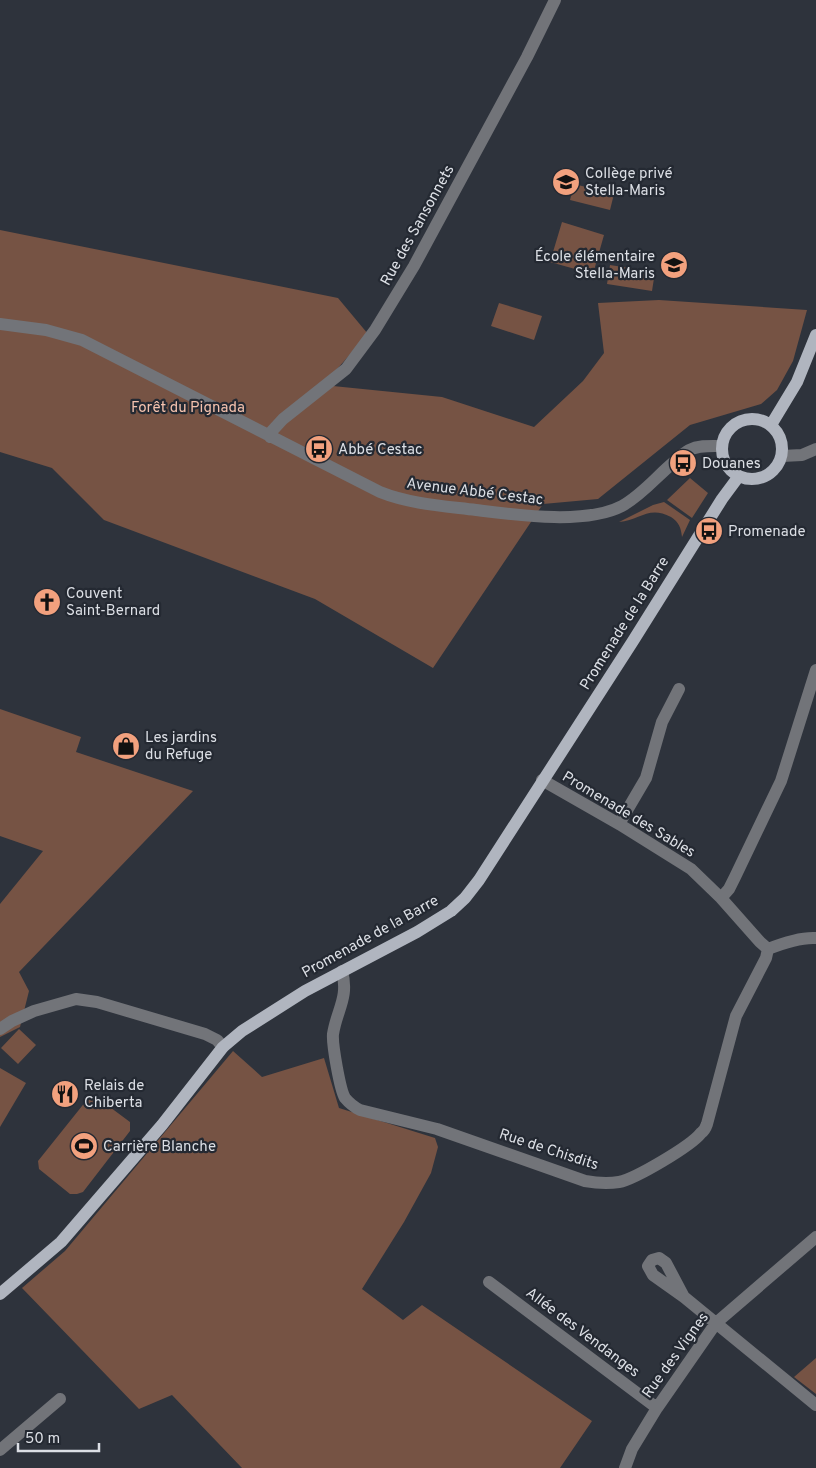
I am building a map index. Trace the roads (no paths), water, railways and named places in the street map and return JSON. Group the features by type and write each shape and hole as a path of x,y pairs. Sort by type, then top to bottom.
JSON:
{"main road":[{"path":"771,425 797,382 816,335"},
{"path":"754,419 763,420 771,425 781,439 782,456 773,471 757,479 739,476 732,471 726,464 722,446 729,429 736,423 754,419"},
{"name":"Promenade de la Barre","path":"0,1294 60,1242 162,1125 223,1047 242,1031 305,990 417,932 451,910 465,898 633,641 722,499 739,476"}],"street":[{"name":"Rue des Sansonnets","path":"270,437 271,432 283,419 346,369 375,330 418,258 527,57 555,0"},
{"name":"Avenue Abbé Cestac","path":"0,324 46,330 82,340 380,492 396,498 433,505 528,516 563,517 598,514 621,506 639,494 687,451 704,446 722,446"},
{"path":"782,456 802,455 816,450"},
{"path":"721,898 735,878 781,781 816,670"},
{"path":"619,824 646,778 662,722 680,689"},
{"name":"Promenade des Sables","path":"542,780 619,824 691,869 721,898 768,949"},
{"path":"768,949 785,942 816,938"},
{"name":"Rue de Chisdits","path":"342,970 345,995 333,1034 333,1044 344,1096 350,1104 360,1110 437,1129 585,1180 608,1184 633,1177 690,1144 701,1134 707,1124 736,1016 766,958 768,949"},
{"path":"0,1029 12,1021 34,1012 76,999 97,1002 205,1034 217,1040 223,1047"},
{"name":"Rue des Vignes","path":"625,1468 632,1449 657,1408 716,1323 816,1237"},
{"name":"Allée des Vendanges","path":"489,1282 657,1408"},
{"path":"684,1297 816,1405"},
{"path":"0,1450 60,1399"}],"place":[{"name":"Collège privé Stella-Maris","path":"566,182"},
{"name":"École élémentaire Stella-Maris","path":"674,265"},
{"name":"Abbé Cestac","path":"319,449"},
{"name":"Douanes","path":"683,463"},
{"name":"Promenade","path":"709,531"},
{"name":"Couvent Saint-Bernard","path":"47,602"},
{"name":"Les jardins du Refuge","path":"126,746"},
{"name":"Relais de Chiberta","path":"65,1094"},
{"name":"Carrière Blanche","path":"84,1146"}],"park label":[{"name":"Forêt du Pignada","path":"188,407"}]}
